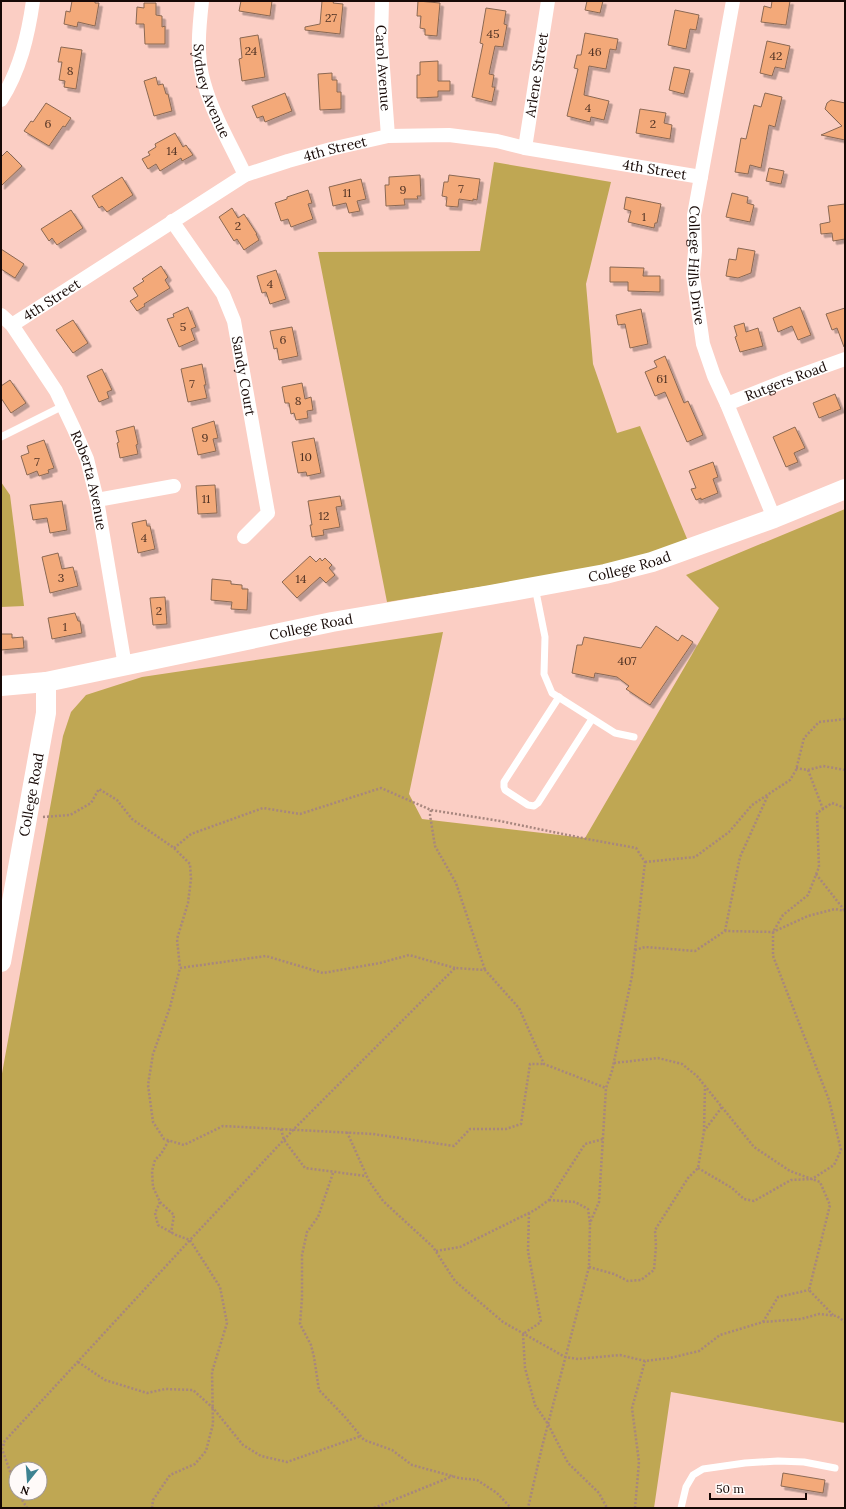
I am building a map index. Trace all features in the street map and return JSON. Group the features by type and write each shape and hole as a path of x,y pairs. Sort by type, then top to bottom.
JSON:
{"street":[{"path":"1,100 20,61 29,28 33,1"},
{"name":"Sydney Avenue","path":"202,1 199,34 204,82 214,112 245,175"},
{"name":"Carol Avenue","path":"382,1 380,41 388,136"},
{"name":"Arlene Street","path":"525,148 548,1"},
{"name":"College Hills Drive","path":"733,1 694,215 695,251 693,275 703,344 714,376 774,518"},
{"name":"4th Street","path":"12,325 245,175 330,149 388,136 449,135 497,141 525,148 701,177"},
{"name":"Sandy Court","path":"172,221 223,294 234,321 268,513 244,537"},
{"name":"Roberta Avenue","path":"1,315 12,325 56,391 87,459 96,500 125,666"},
{"name":"Rutgers Road","path":"727,404 795,377 845,360"},
{"path":"96,500 174,486"},
{"name":"College Road","path":"1,962 46,713 46,682 332,622 605,574 652,562 774,518 845,489"},
{"path":"1,686 46,682"}],"lane":[{"path":"1,437 64,406"},
{"path":"535,587 545,637 544,674 552,693 615,733 634,736"},
{"path":"559,697 504,782 504,787 506,790 528,805 534,806 538,803 592,719"},
{"path":"681,1508 686,1486 693,1475 703,1469 745,1463 778,1461 804,1462 835,1468"}],"path":[{"path":"645,862 695,857 729,832 752,805 790,780 796,768 804,738 819,722 845,719"},
{"path":"796,768 808,770 823,766 845,770"},
{"path":"808,770 822,809"},
{"path":"174,848 191,834 263,808 300,814 381,788 431,810 500,821 587,840 636,848 645,862 632,976 606,1088 599,1202 590,1224"},
{"path":"27,818 70,815 91,803 99,789 117,800 132,819 174,848 190,864 191,879 188,903 177,940 180,968 170,1008 154,1054 148,1085 153,1122 164,1139 184,1145 223,1126 373,1134 454,1146 470,1129 506,1129 521,1124 530,1064 544,1064 606,1088"},
{"path":"725,931 740,857 768,794"},
{"path":"698,1168 732,1188 744,1199 754,1201 791,1180 812,1179 834,1165 841,1150 829,1100 773,956 773,932 783,915 808,895 819,867 817,813 832,803 845,808"},
{"path":"431,810 430,815 434,846 459,890 484,970 519,1008 544,1064"},
{"path":"816,874 845,911"},
{"path":"635,950 645,947 695,951 725,931 773,932 808,916 835,909 845,911"},
{"path":"180,968 266,956 323,973 380,963 409,955 455,968 484,970"},
{"path":"1,1445 294,1129 455,968"},
{"path":"613,1063 658,1058 682,1064 698,1076 754,1147 790,1171 820,1182 830,1205 809,1290"},
{"path":"589,1266 614,1274 628,1281 641,1280 654,1270 656,1246 655,1230 688,1178 698,1168 704,1132 705,1086"},
{"path":"704,1132 722,1107"},
{"path":"281,1129 284,1140 305,1168 333,1173 367,1176"},
{"path":"347,1132 367,1176 383,1201 433,1246 455,1281 503,1322 565,1357 578,1359 620,1355 645,1362 699,1351 720,1335 763,1322 801,1319 819,1314 834,1315"},
{"path":"436,1251 460,1247 529,1213 549,1200 585,1144 603,1139"},
{"path":"169,1140 161,1154 155,1160 152,1171 153,1187 160,1202 174,1215 171,1233"},
{"path":"333,1173 318,1217 307,1232 302,1255 302,1298 300,1324 311,1346 319,1390 364,1440 392,1450 412,1465 453,1476 476,1480 497,1494 511,1508"},
{"path":"528,1508 589,1266 590,1224 588,1209 575,1202 549,1200"},
{"path":"152,1508 153,1500 170,1475 195,1464 206,1451 213,1424 212,1372 227,1323 220,1287 190,1240 171,1233 158,1225 155,1213 160,1202"},
{"path":"524,1334 541,1322 528,1251 529,1213"},
{"path":"809,1290 834,1315 845,1322"},
{"path":"763,1322 778,1297 809,1290"},
{"path":"524,1334 525,1368 535,1406 548,1424 568,1463 598,1493 607,1508"},
{"path":"78,1362 104,1380 147,1393 165,1389 193,1390 213,1408 243,1445 261,1456 287,1462 361,1436"},
{"path":"635,1508 639,1462 632,1408 645,1362"},
{"path":"4,1442 2,1450 8,1466"},
{"path":"374,1508 453,1476"}],"shaded area":[{"path":"494,162 611,182 586,284 593,364 617,433 640,426 688,541 632,560 556,575 387,602 318,252 480,251"},
{"path":"1,482 10,495 24,606 1,607"},
{"path":"845,509 845,1423 671,1392 654,1508 1,1508 1,1079 63,736 71,712 86,695 142,677 443,632 409,794 422,819 585,838 719,608 686,575"}],"building":[{"path":"72,1 95,1 95,3 99,3 95,26 78,22 77,27 64,24 66,11 70,12"},
{"path":"241,1 272,1 270,16 239,11"},
{"path":"322,1 334,1 333,3 343,4 340,34 305,30 305,27 320,24"},
{"path":"418,1 440,3 437,36 425,35 425,29 420,28 421,16 417,16"},
{"path":"587,1 603,1 600,13 585,10"},
{"path":"772,1 790,1 786,25 761,22 764,6 771,8"},
{"path":"144,3 156,3 156,15 162,16 162,27 165,26 165,44 145,44 144,24 136,24 137,7 144,8"},
{"path":"486,8 506,11 504,24 507,25 503,47 495,46 489,74 494,75 492,87 495,87 492,102 472,97 483,44 480,43"},
{"path":"675,10 699,15 696,30 690,29 686,49 668,45"},
{"path":"585,33 618,39 616,50 610,49 606,69 589,66 584,95 609,101 604,120 591,117 590,122 567,116 578,69 574,68 577,55 581,55"},
{"path":"258,35 265,77 242,81 239,59 242,58 240,38"},
{"path":"767,41 790,46 785,69 775,67 772,76 760,73"},
{"path":"61,47 82,50 76,89 64,87 65,81 59,80 62,62 58,62"},
{"path":"438,61 438,81 450,81 450,91 438,91 438,97 417,98 417,75 420,75 420,62"},
{"path":"674,67 690,70 684,94 669,90"},
{"path":"332,73 332,80 337,80 337,92 341,92 341,109 320,110 318,74"},
{"path":"156,77 158,85 163,84 166,94 168,94 172,111 154,116 144,81"},
{"path":"285,93 292,111 265,122 263,116 257,118 252,106"},
{"path":"765,93 782,97 775,127 769,125 761,168 750,165 748,174 735,172 741,138 746,139 754,105 761,107"},
{"path":"831,100 845,103 845,140 821,135 842,126 825,109 827,103"},
{"path":"46,103 71,118 65,127 63,126 49,146 24,131 31,121 33,122"},
{"path":"640,109 666,113 664,123 672,125 670,139 636,133"},
{"path":"175,133 183,147 186,145 193,155 182,161 181,158 160,171 156,164 148,169 142,159 150,155 148,152 156,147 155,144"},
{"path":"7,151 22,166 1,186 1,157"},
{"path":"769,168 784,171 781,184 766,181"},
{"path":"420,175 421,196 417,196 418,199 404,199 405,205 386,206 385,185 389,185 389,177"},
{"path":"449,175 480,179 477,200 473,199 473,201 459,199 458,207 446,206 447,197 442,196 444,182 448,182"},
{"path":"122,177 133,195 107,212 102,206 99,208 92,196"},
{"path":"361,179 366,199 357,201 360,211 349,213 346,203 333,206 329,187"},
{"path":"308,190 312,203 308,204 313,219 291,227 288,219 281,221 275,203"},
{"path":"732,193 748,197 747,203 754,205 750,222 726,217"},
{"path":"626,197 661,204 657,223 655,223 654,228 628,222 631,211 624,209"},
{"path":"845,204 845,239 833,241 832,233 821,234 820,224 830,222 828,206"},
{"path":"232,208 238,218 244,214 257,234 259,240 244,250 237,239 234,241 219,217"},
{"path":"71,210 83,228 57,245 52,238 49,241 41,229"},
{"path":"738,248 755,251 751,273 738,278 726,276 729,259 736,260"},
{"path":"1,249 24,264 15,278 1,269"},
{"path":"161,266 168,277 165,280 170,288 144,304 145,306 137,311 130,301 138,296 133,288 144,281 142,279"},
{"path":"610,267 644,268 643,276 660,276 660,292 628,291 628,282 610,282"},
{"path":"276,270 286,299 270,304 266,292 262,293 257,276"},
{"path":"188,307 196,327 191,329 195,340 179,347 167,319 174,317 173,314"},
{"path":"800,307 811,335 798,340 792,326 778,332 773,318"},
{"path":"845,308 844,347 837,328 832,330 826,314"},
{"path":"641,309 648,344 630,348 625,324 618,325 616,315"},
{"path":"73,320 88,343 73,353 56,330"},
{"path":"744,323 746,332 758,328 763,346 740,352 735,337 737,336 734,326"},
{"path":"292,327 298,356 279,360 277,348 274,349 270,331"},
{"path":"665,356 684,403 688,401 703,435 687,442 665,392 655,396 645,372 657,367 654,361"},
{"path":"202,364 207,398 188,402 181,369"},
{"path":"102,369 112,390 107,392 109,398 99,402 87,376"},
{"path":"10,380 26,403 11,413 1,398 1,386"},
{"path":"302,383 305,399 311,397 313,410 307,411 308,418 296,420 294,413 291,414 289,403 285,403 282,387"},
{"path":"835,394 841,409 819,418 813,403"},
{"path":"214,421 218,438 213,439 216,451 198,455 192,428"},
{"path":"134,426 138,444 136,445 138,454 120,458 117,443 119,442 116,431"},
{"path":"795,427 805,448 794,453 798,462 786,467 773,437"},
{"path":"314,438 321,473 307,476 306,472 298,473 292,442"},
{"path":"44,440 54,468 48,470 49,473 39,476 37,471 27,475 21,456 29,453 27,446"},
{"path":"713,462 718,477 713,479 718,493 701,500 701,498 696,500 691,489 696,488 689,471"},
{"path":"215,485 217,513 198,514 196,486"},
{"path":"340,496 342,506 336,507 340,527 323,530 324,535 312,537 310,525 312,525 308,501"},
{"path":"62,501 67,530 50,533 47,518 33,520 30,505"},
{"path":"146,520 147,526 150,526 155,549 138,553 132,523"},
{"path":"58,553 62,569 73,567 78,586 50,593 42,557"},
{"path":"310,556 316,562 320,558 322,561 325,558 332,565 329,568 335,575 326,583 320,577 297,598 282,582"},
{"path":"212,579 231,581 231,584 242,585 242,589 248,589 247,610 231,609 232,602 211,600"},
{"path":"165,597 167,624 153,625 150,598"},
{"path":"75,613 78,621 80,621 82,633 52,639 48,618"},
{"path":"656,626 678,641 682,635 693,642 650,705 626,689 629,686 617,677 595,673 594,678 572,673 577,645 582,645 584,637 641,648"},
{"path":"1,634 12,634 12,638 23,637 24,648 1,650"},
{"path":"783,1473 825,1480 823,1493 781,1486"}]}
